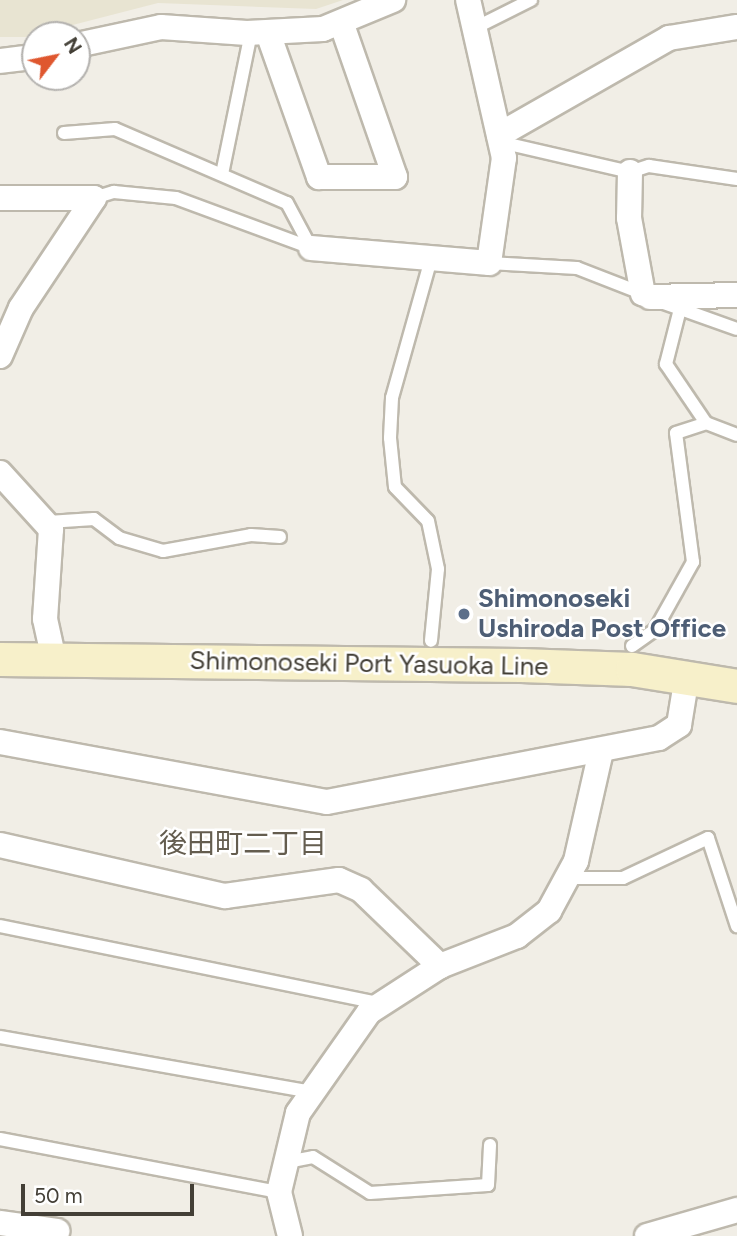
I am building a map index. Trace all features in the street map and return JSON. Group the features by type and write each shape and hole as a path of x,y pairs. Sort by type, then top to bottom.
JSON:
{"main road":[{"name":"Shimonoseki Port Yasuoka Line","path":"0,659 521,665 687,676 737,686"}],"street":[{"path":"91,42 160,27 260,33 342,25 393,0"},
{"path":"311,248 489,263 504,158 468,0"},
{"path":"260,33 319,177 395,177 342,25"},
{"path":"499,139 670,38 737,27"},
{"path":"0,61 21,59"},
{"path":"630,172 629,218 646,295 737,295"},
{"path":"0,198 94,198"},
{"path":"0,356 21,308 94,198"},
{"path":"0,473 48,522 45,619 54,660"},
{"path":"0,742 327,802 601,751 673,733 687,676"},
{"path":"290,1236 279,1192 281,1167 289,1132 313,1093 380,1003 440,965 533,926 568,878 601,751"},
{"path":"0,845 225,896 339,880 361,890 440,965"},
{"path":"647,1236 737,1210"},
{"path":"0,1223 57,1234"}],"lane":[{"path":"473,29 531,0"},
{"path":"222,174 260,33"},
{"path":"64,133 115,129 287,203 311,248"},
{"path":"499,139 630,172 649,166 737,179"},
{"path":"94,198 114,192 176,198 311,248"},
{"path":"431,259 392,398 390,438 395,487 428,521 438,569 431,641"},
{"path":"489,263 578,268 737,329"},
{"path":"680,309 666,364 706,423 737,435"},
{"path":"632,646 655,630 693,562 674,437 706,423"},
{"path":"48,522 94,519 119,538 163,551 251,536 280,537"},
{"path":"568,878 623,878 708,838 737,926"},
{"path":"0,926 380,1003"},
{"path":"0,1037 313,1093"},
{"path":"0,1139 279,1192"},
{"path":"281,1167 313,1157 370,1193 488,1185 490,1145"}],"shaded area":[{"path":"0,0 343,0 316,9 158,3 88,21 21,21 21,37 0,37"}],"place":[{"name":"Shimonoseki Ushiroda Post Office","path":"464,614"}],"district":[{"name":"後田町二丁目","path":"243,843"}]}
